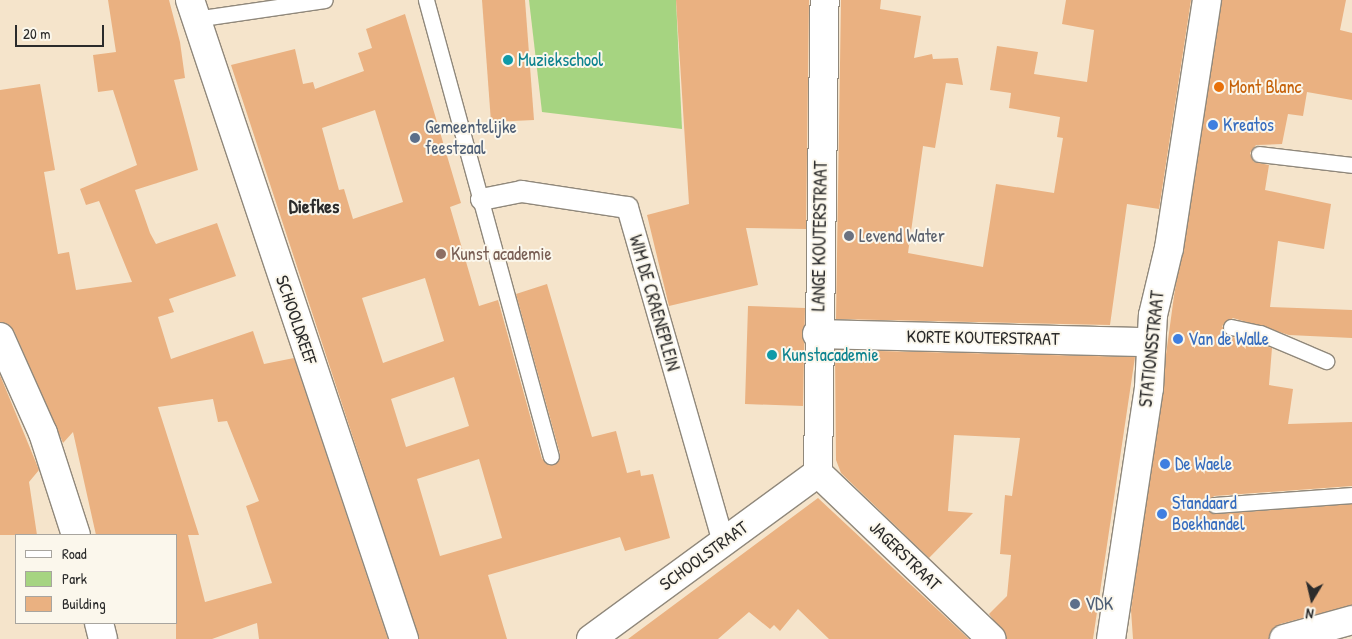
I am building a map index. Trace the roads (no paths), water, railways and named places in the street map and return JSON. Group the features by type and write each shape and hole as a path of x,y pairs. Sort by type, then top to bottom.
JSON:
{"street":[{"name":"LANGE KOUTERSTRAAT","path":"818,473 817,334 825,0"},
{"name":"STATIONSSTRAAT","path":"1111,639 1148,397 1150,342 1161,316 1169,248 1207,0"},
{"name":"SCHOOLDREEF","path":"192,10 404,639"},
{"name":"WIM DE CRAENEPLEIN","path":"481,199 521,191 627,207 723,542"},
{"name":"KORTE KOUTERSTRAAT","path":"817,334 1150,342"},
{"path":"0,337 43,433 76,534"},
{"name":"SCHOOLSTRAAT","path":"591,639 818,473"},
{"name":"JAGERSTRAAT","path":"818,473 992,639"},
{"path":"1284,639 1352,620"},
{"path":"99,624 103,639"}],"lane":[{"path":"192,10 325,0"},
{"path":"426,0 551,456"},
{"path":"1259,154 1352,165"},
{"path":"1231,327 1260,333 1326,361"},
{"path":"1215,505 1352,495"}],"place":[{"name":"Muziekschool","path":"508,60"},
{"name":"Mont Blanc","path":"1219,87"},
{"name":"Kreatos","path":"1213,125"},
{"name":"Gemeentelijke feestzaal","path":"415,138"},
{"name":"Levend Water","path":"849,236"},
{"name":"Kunst academie","path":"441,254"},
{"name":"Van de Walle","path":"1178,339"},
{"name":"Kunstacademie","path":"772,355"},
{"name":"De Waele","path":"1165,464"},
{"name":"Standaard Boekhandel","path":"1162,514"},
{"name":"VDK","path":"1075,604"}],"district":[{"name":"Diefkes","path":"314,207"}]}
